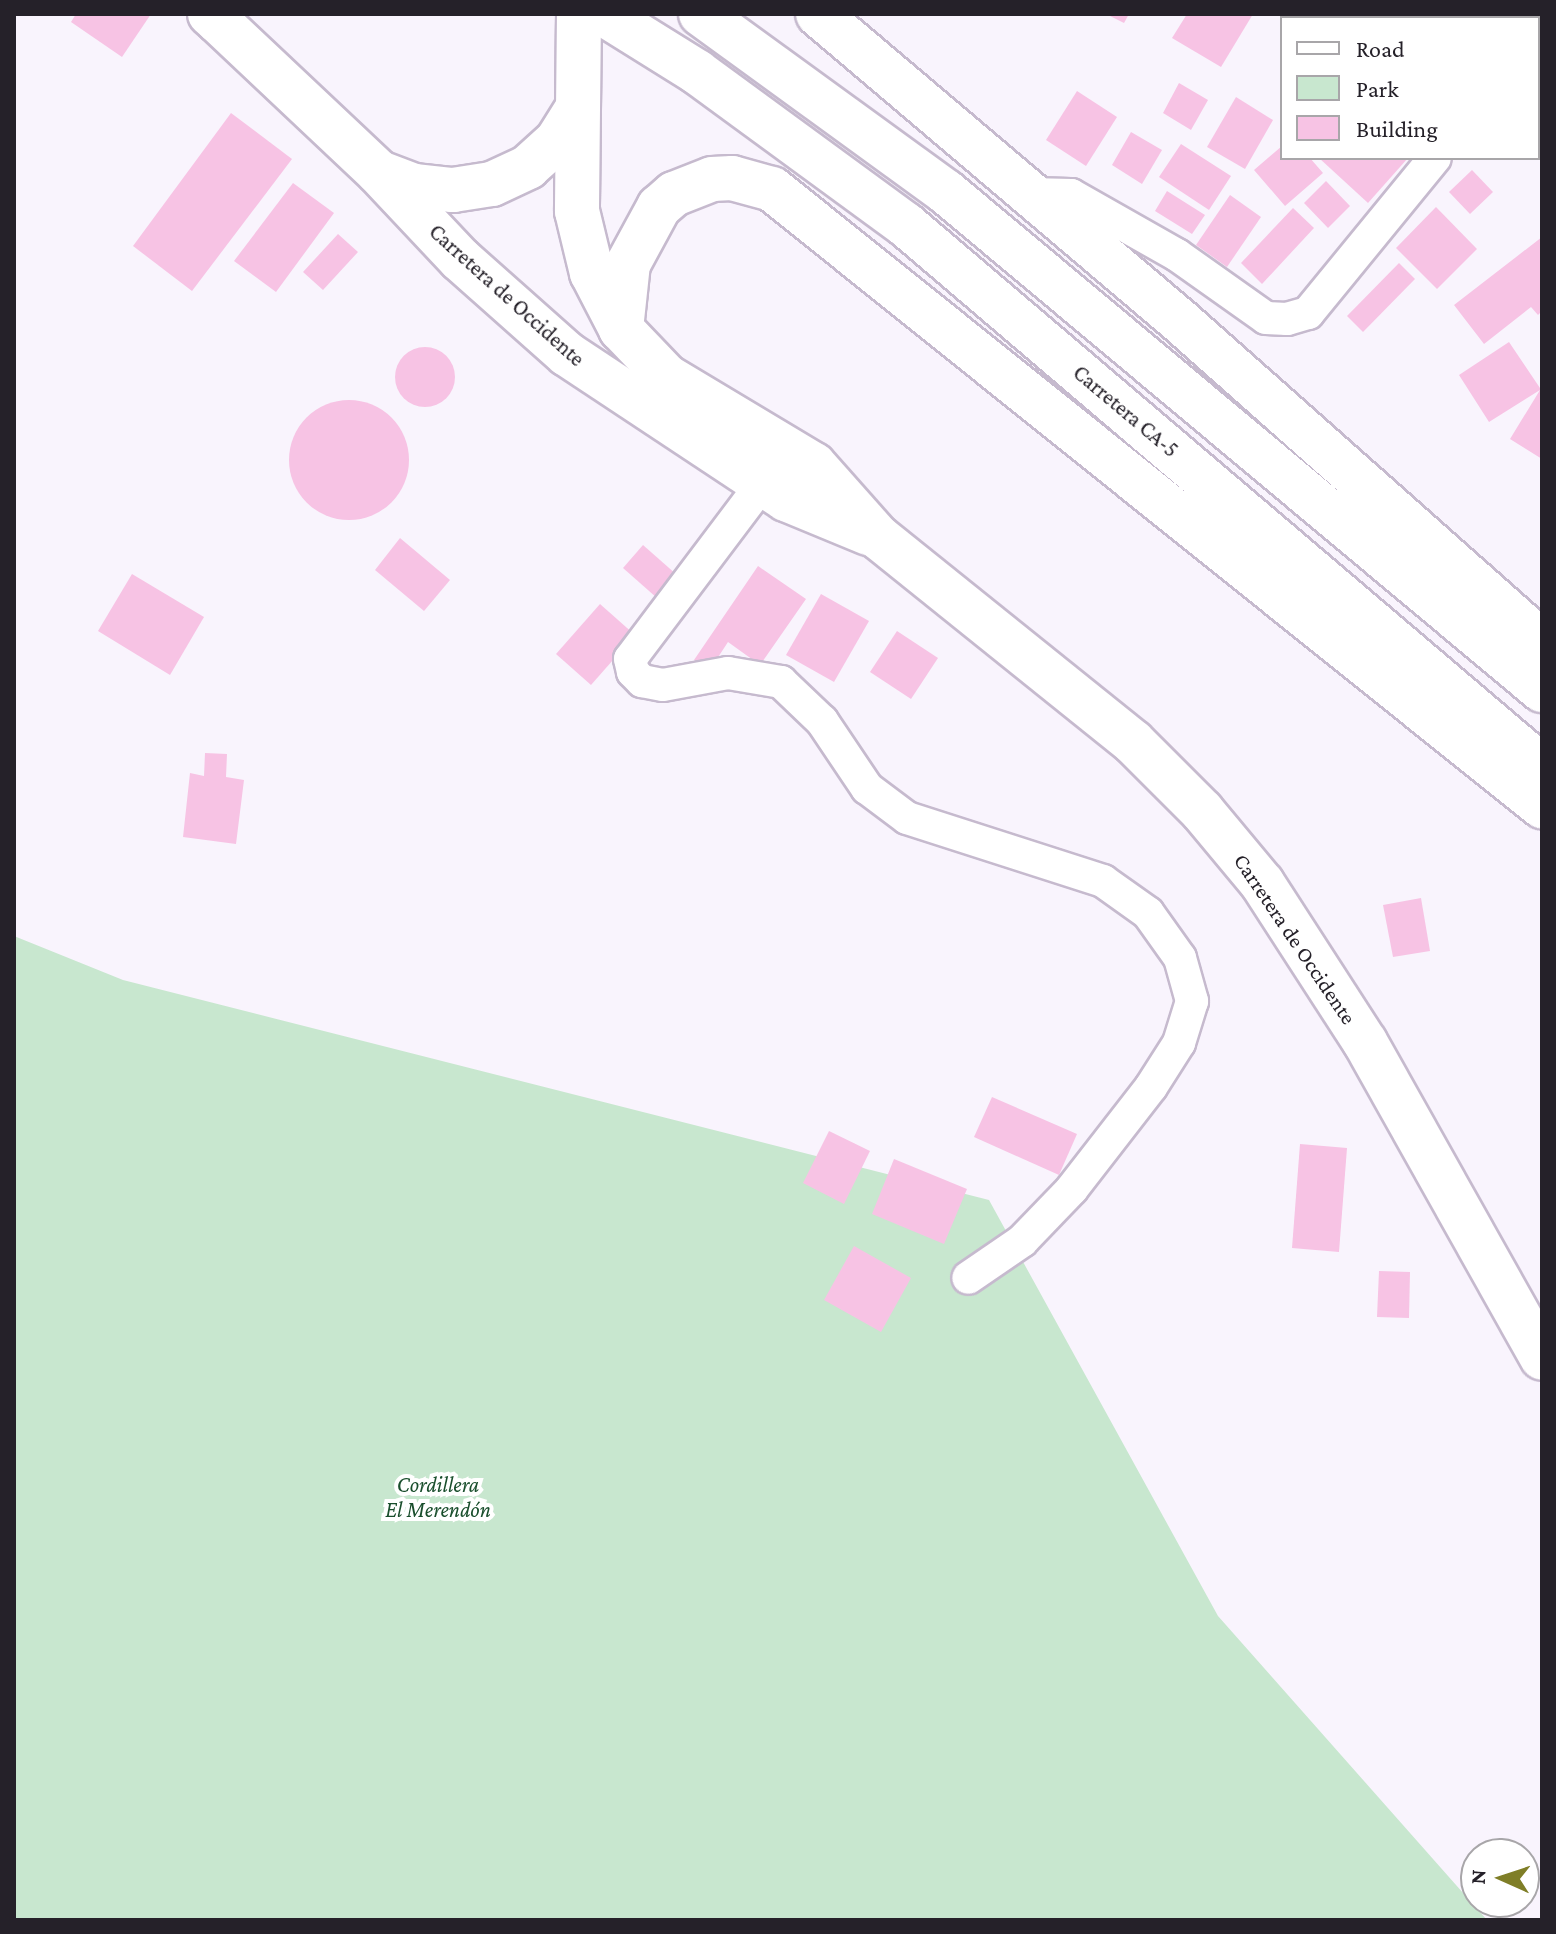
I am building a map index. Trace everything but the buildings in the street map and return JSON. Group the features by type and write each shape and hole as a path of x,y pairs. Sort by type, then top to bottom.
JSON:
{"main road":[{"name":"Carretera de Occidente","path":"579,14 577,211 592,273 621,329 667,377 814,465 878,537 1133,742 1202,811 1262,883 1365,1042 1542,1358"},
{"name":"Carretera CA-5","path":"604,14 697,72 906,225 1542,767"},
{"path":"818,14 1180,321 1542,642"},
{"name":"Carretera de Occidente","path":"215,16 378,172 460,259 567,354 762,484 878,537"},
{"path":"716,23 946,192 1542,690"},
{"path":"378,172 414,186 453,190 492,184 528,167 557,141 578,108"},
{"path":"621,329 628,264 659,207 683,189 712,179 732,178 772,189 1542,806"}],"street":[{"path":"1029,194 1071,195 1177,255 1266,318 1287,319 1308,313 1433,160"},
{"path":"762,484 630,659 633,672 642,681 663,685 728,673 781,682 822,721 867,788 907,818 1103,881 1148,913 1180,958 1192,1001 1179,1043 1151,1087 1072,1189 1022,1241 968,1278"}],"green space":[{"name":"Cordillera El Merendón","path":"14,936 123,980 989,1200 1218,1616 1460,1889 1460,1918 1487,1920 14,1920"}]}
